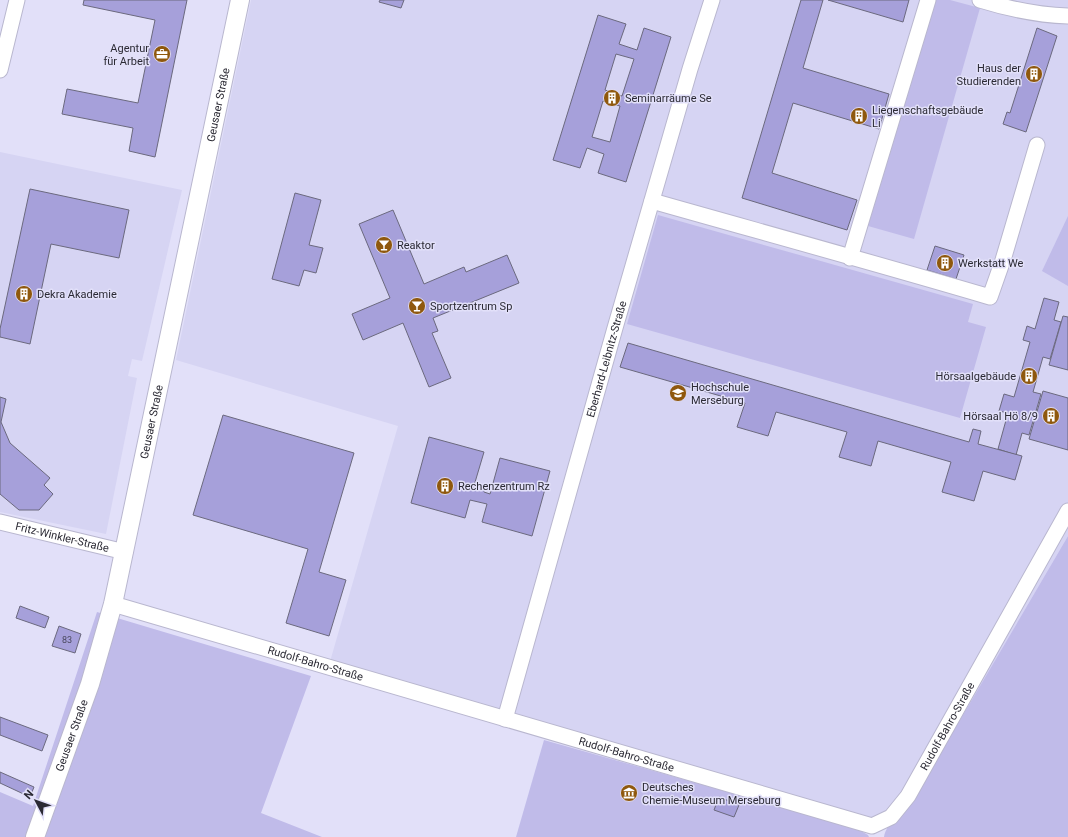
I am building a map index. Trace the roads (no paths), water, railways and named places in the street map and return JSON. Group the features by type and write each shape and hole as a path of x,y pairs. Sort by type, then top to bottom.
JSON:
{"street":[{"path":"0,70 16,0"},
{"name":"Geusaer Straße","path":"35,837 90,684 114,604 240,0"},
{"name":"Eberhard-Leibnitz-Straße","path":"505,719 690,69 712,0"},
{"path":"850,258 928,0"},
{"path":"980,0 1018,11 1068,16"},
{"path":"652,201 990,297 1003,260 1037,145"},
{"name":"Rudolf-Bahro-Straße","path":"114,604 872,826 891,817 908,796 1068,511"},
{"name":"Fritz-Winkler-Straße","path":"0,522 125,552"}],"place":[{"name":"Agentur für Arbeit","path":"162,54"},
{"name":"Haus der Studierenden","path":"1034,74"},
{"name":"Seminarräume Se","path":"612,98"},
{"name":"Liegenschaftsgebäude Li","path":"859,116"},
{"name":"Reaktor","path":"384,245"},
{"name":"Werkstatt We","path":"945,263"},
{"name":"Dekra Akademie","path":"24,294"},
{"name":"Sportzentrum Sp","path":"417,306"},
{"name":"Hörsaalgebäude","path":"1029,376"},
{"name":"Hochschule Merseburg","path":"678,393"},
{"name":"Hörsaal Hö 8/9","path":"1051,416"},
{"name":"Rechenzentrum Rz","path":"445,486"},
{"name":"Deutsches Chemie-Museum Merseburg","path":"629,793"}]}
